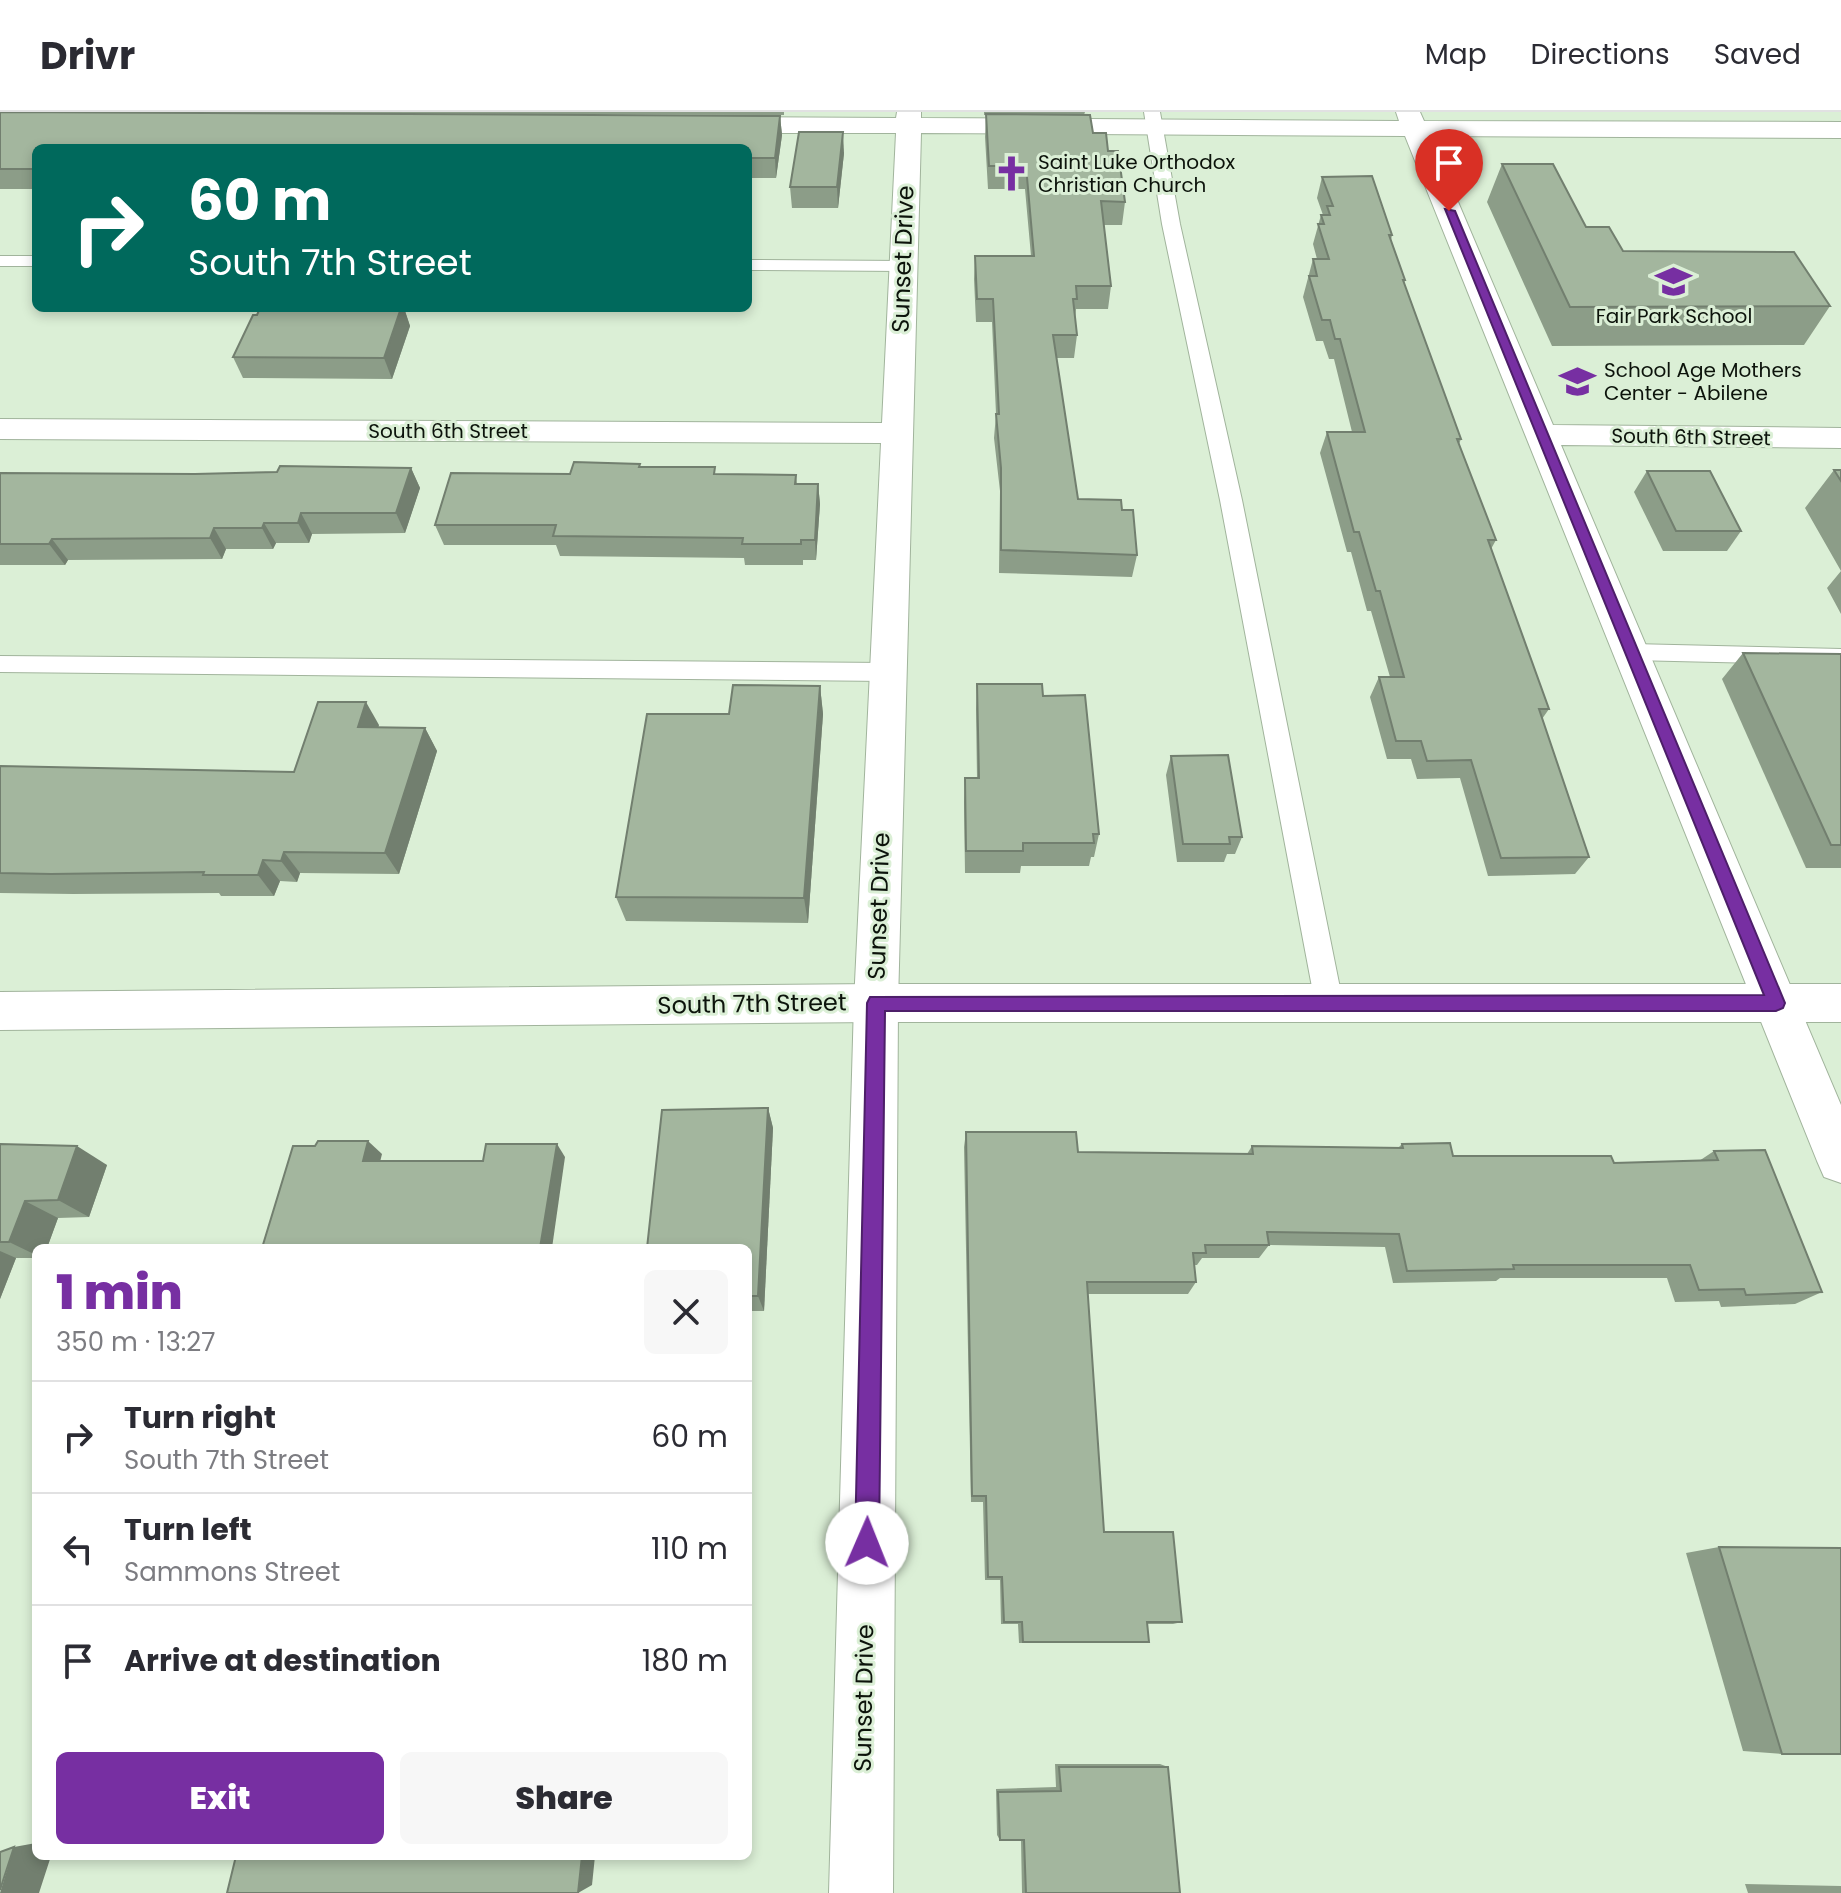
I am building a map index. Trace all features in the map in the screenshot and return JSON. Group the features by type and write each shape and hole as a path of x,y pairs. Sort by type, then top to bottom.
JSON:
{"street":[{"path":"701,125 909,119 1411,120 1841,130"},
{"name":"Sunset Drive","path":"861,1893 876,1003 909,119"},
{"path":"1411,120 1841,1161"},
{"name":"South 6th Street","path":"0,429 896,433"},
{"name":"South 6th Street","path":"1541,435 1841,438"},
{"name":"South 7th Street","path":"0,1011 876,1003 1841,1003"}],"lane":[{"path":"1154,119 1171,224 1231,500 1329,1003"},
{"path":"0,261 32,261"},
{"path":"752,265 903,266"},
{"path":"1632,652 1841,657"},
{"path":"0,664 887,672"}],"building":[{"path":"0,112 780,116 775,158 752,158 752,144 32,144 32,169 0,169"},
{"path":"986,114 1090,115 1093,133 1106,133 1108,151 1118,151 1125,202 1101,201 1111,286 1076,286 1077,299 1073,299 1077,335 1053,335 1078,499 1121,500 1122,510 1133,510 1137,555 1001,550 1001,468 996,414 999,414 993,299 977,299 975,256 1034,256 1026,166 989,166"},
{"path":"799,132 843,132 837,187 790,187"},
{"path":"1502,164 1553,164 1586,227 1609,227 1623,251 1794,252 1830,306 1570,307"},
{"path":"1372,176 1403,280 1461,439 1457,439 1496,540 1488,540 1549,709 1539,709 1589,857 1501,858 1471,760 1427,761 1421,741 1396,741 1379,677 1404,677 1380,591 1376,591 1359,532 1354,532 1327,432 1365,432 1340,339 1335,339 1330,320 1322,320 1309,276 1317,276 1313,259 1329,259 1318,224 1324,224 1321,215 1330,215 1327,206 1333,206 1322,177"},
{"path":"258,312 400,312 384,358 233,357 253,315"},
{"path":"574,462 640,464 639,467 715,467 714,474 796,475 795,484 818,484 815,540 801,540 801,544 742,544 743,538 553,536 556,525 435,525 451,473 570,474"},
{"path":"280,466 411,468 396,513 301,513 298,523 264,523 262,528 214,528 210,538 52,539 49,544 0,544 0,473 277,472"},
{"path":"1647,471 1710,471 1741,531 1676,531"},
{"path":"1743,653 1841,654 1841,845 1831,845"},
{"path":"977,684 1042,684 1043,696 1085,695 1099,834 1093,834 1094,843 1023,843 1023,851 966,851 965,778 979,778"},
{"path":"733,685 820,686 804,898 616,897 647,714 729,714"},
{"path":"318,702 366,702 358,727 425,728 385,853 284,852 281,861 263,860 258,875 203,875 204,872 0,873 0,766 294,772"},
{"path":"1228,755 1242,837 1229,837 1230,844 1183,844 1171,756"},
{"path":"768,1108 758,1296 752,1296 752,1244 647,1244 662,1110"},
{"path":"966,1132 1076,1132 1078,1152 1253,1154 1252,1146 1403,1148 1402,1144 1450,1143 1453,1156 1611,1156 1614,1163 1718,1160 1714,1151 1765,1150 1822,1292 1746,1295 1744,1289 1699,1290 1690,1265 1513,1265 1514,1269 1407,1271 1399,1234 1267,1232 1269,1245 1205,1245 1206,1253 1193,1253 1196,1282 1087,1282 1104,1532 1173,1532 1182,1622 1147,1622 1149,1642 1023,1642 1022,1622 1004,1622 1002,1577 988,1577 986,1496 972,1496"},
{"path":"318,1141 368,1141 363,1161 483,1161 486,1144 557,1144 541,1244 263,1244 293,1146 315,1146"},
{"path":"0,1144 77,1146 58,1200 25,1201 9,1242 0,1242"},
{"path":"1719,1547 1841,1548 1841,1754 1782,1754"},
{"path":"1059,1767 1168,1767 1180,1893 1026,1893 1024,1840 1000,1840 998,1792 1061,1791"},
{"path":"14,1847 0,1890 0,1852"},
{"path":"235,1860 582,1860 578,1893 227,1893"}],"place":[{"name":"Saint Luke Orthodox Christian Church","path":"1012,173"},
{"name":"Fair Park School","path":"1674,281"},
{"name":"School Age Mothers Center - Abilene","path":"1578,382"}],"route":[{"path":"867,1543 876,1003 1776,1003 1449,211"}]}
